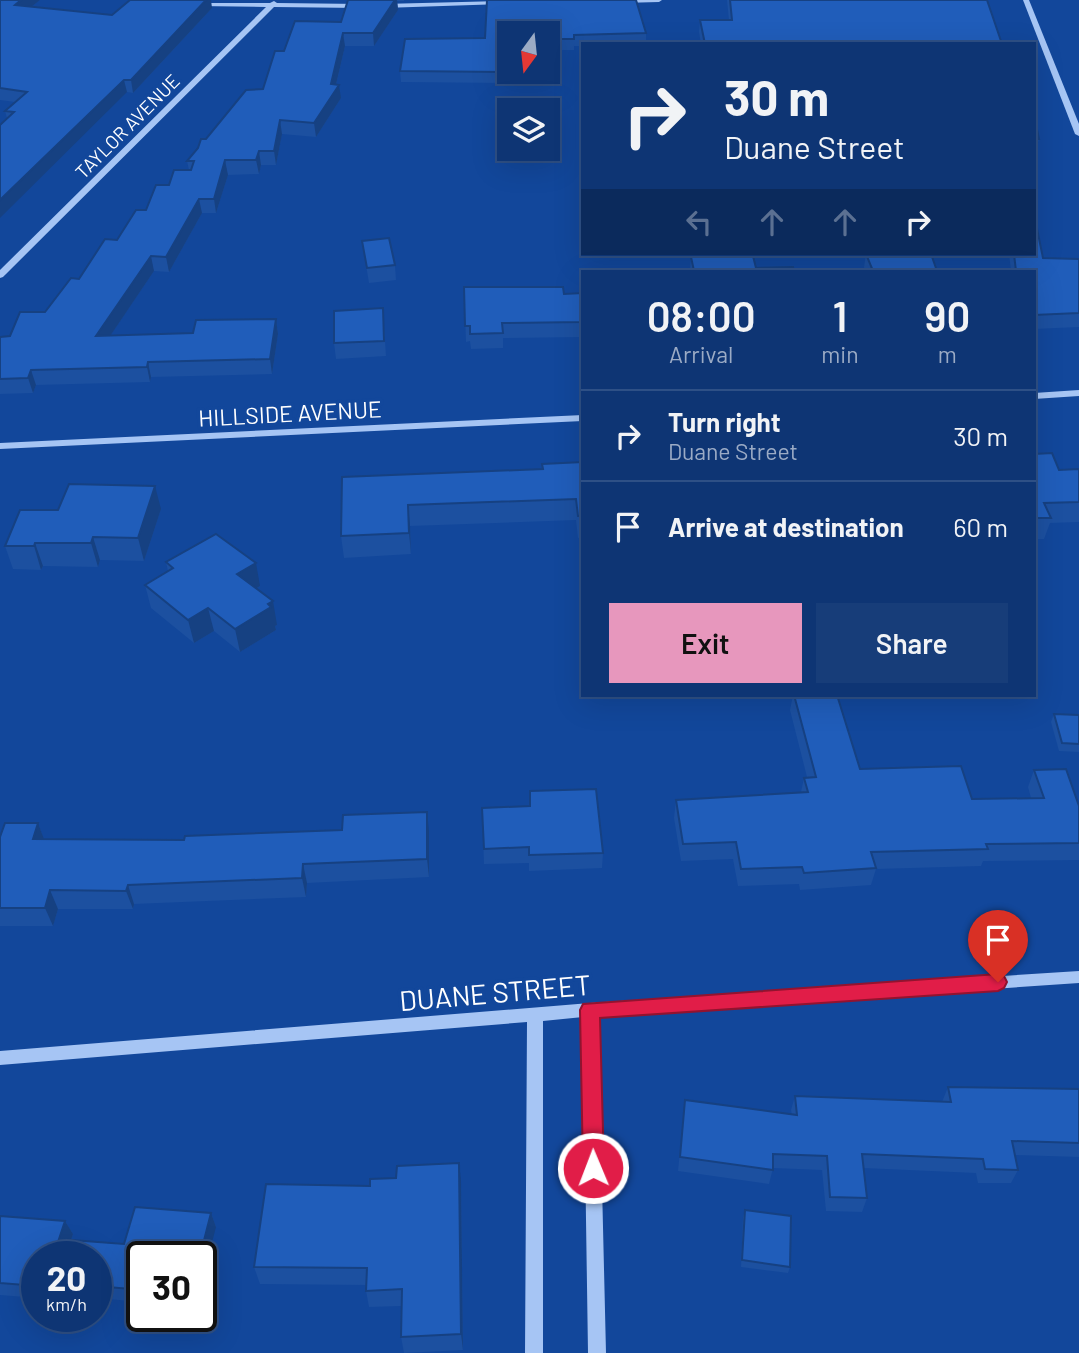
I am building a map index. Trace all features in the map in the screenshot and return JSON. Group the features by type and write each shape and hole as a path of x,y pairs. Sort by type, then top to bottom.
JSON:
{"street":[{"path":"617,1 659,0"},
{"path":"1026,0 1077,120 1079,134"},
{"path":"188,3 506,3"},
{"name":"TAYLOR AVENUE","path":"0,275 274,3"},
{"path":"1036,396 1079,393"},
{"name":"HILLSIDE AVENUE","path":"0,446 581,418"},
{"name":"DUANE STREET","path":"0,1058 590,1010 1079,976"},
{"path":"590,1010 597,1353"},
{"path":"534,1353 535,1015"}],"building":[{"path":"0,0 21,0 15,5 112,15 130,0 206,0 131,80 124,80 0,200 0,125 14,112 5,111 27,92 0,88"},
{"path":"348,0 395,0 373,33 343,33 331,84 339,85 314,123 280,120 274,151 259,151 256,160 225,160 214,199 199,199 166,257 151,256 96,336 193,333 196,320 276,319 270,359 148,362 147,367 31,370 28,378 0,379 0,337 10,336 20,312 45,312 71,278 79,279 105,239 117,240 136,210 146,210 156,185 169,185 174,170 191,170 194,161 187,161 198,148 201,139 206,139 246,90 263,89 275,51 284,51 295,21 341,22"},
{"path":"487,0 636,0 646,33 574,35 574,39 560,39 560,21 497,21 497,72 400,71 405,39 485,38"},
{"path":"730,0 987,0 1001,42 705,42 700,20 732,20"},
{"path":"1036,224 1043,258 1079,259 1079,313 1036,315 1036,270 1016,270 1014,256 1036,256"},
{"path":"389,238 395,265 367,268 362,241"},
{"path":"753,256 756,268 793,267 794,270 694,270 691,257"},
{"path":"867,256 932,256 937,270 873,270"},
{"path":"464,287 563,287 564,294 581,293 581,322 502,323 503,333 470,334 470,326 465,326"},
{"path":"383,308 384,341 334,343 334,311"},
{"path":"1052,453 1059,470 1079,469 1079,502 1044,503 1051,518 1036,518 1036,454"},
{"path":"581,462 581,516 578,516 576,499 408,505 409,533 341,536 342,477 543,469 542,464"},
{"path":"69,484 155,486 138,538 93,537 91,543 5,546 20,510 58,510"},
{"path":"216,534 256,563 237,574 273,601 268,604 271,607 235,629 208,608 188,620 145,585 173,568 166,562"},
{"path":"795,697 838,697 860,769 961,766 972,799 1044,798 1034,770 1066,769 1079,806 1079,843 986,844 988,849 871,852 876,868 804,873 802,867 741,869 736,842 683,844 676,800 808,792 804,778 816,777"},
{"path":"1054,714 1079,715 1079,744 1062,743"},
{"path":"596,789 603,853 529,855 529,847 484,849 482,808 530,806 530,791"},
{"path":"427,812 427,859 303,864 302,878 128,885 126,891 50,890 45,908 0,908 0,837 5,823 38,823 33,839 184,840 185,836 342,830 343,815"},
{"path":"948,1087 1079,1089 1079,1143 1012,1141 1018,1170 985,1169 983,1159 862,1154 867,1198 830,1197 827,1156 773,1154 773,1170 680,1157 685,1100 797,1115 795,1096 951,1102"},
{"path":"459,1163 461,1334 401,1337 402,1289 366,1291 367,1268 254,1267 266,1184 370,1186 370,1179 396,1178 397,1166"},
{"path":"135,1207 211,1213 204,1241 126,1241 126,1289 112,1287 112,1243 124,1244"},
{"path":"745,1210 791,1216 790,1267 742,1260"},
{"path":"0,1216 65,1221 59,1239 85,1241 21,1241 21,1285 0,1283"}],"route":[{"path":"593,1168 590,1010 998,982"}]}
